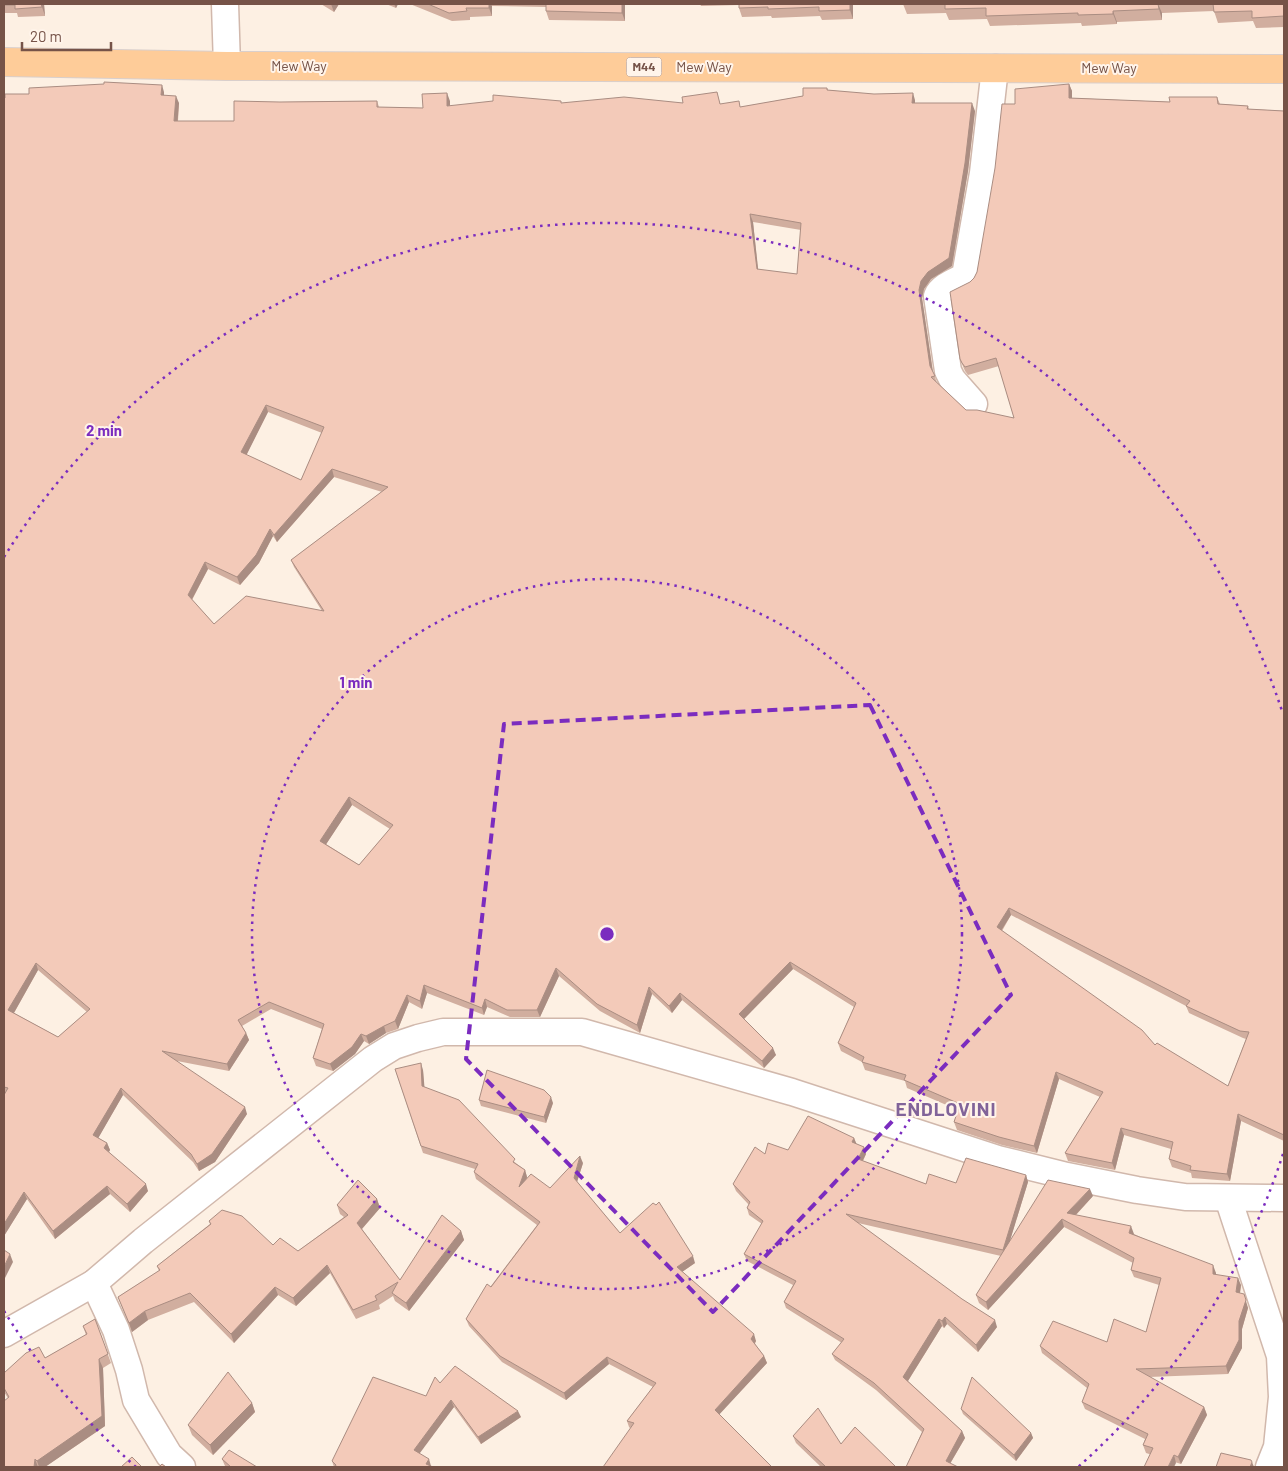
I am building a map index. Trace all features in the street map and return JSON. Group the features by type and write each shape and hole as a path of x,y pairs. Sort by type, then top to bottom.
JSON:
{"main road":[{"name":"Mew Way","path":"4,62 227,66 1284,69"}],"street":[{"path":"225,4 227,66"},
{"path":"974,404 952,379 948,371 937,296 938,292 946,286 965,276 983,173 995,68"},
{"path":"4,1334 94,1283 143,1241 373,1059 394,1046 443,1032 582,1032 792,1092 998,1159 1067,1176 1137,1190 1185,1197 1284,1198"},
{"path":"1228,1198 1282,1357 1282,1397 1277,1448 1269,1467"},
{"path":"94,1283 116,1330 129,1370 136,1400 169,1455 182,1467"}],"highlighted area":[{"path":"870,705 1011,995 713,1312 466,1059 504,724"}],"building":[{"path":"4,4 41,4 42,7 15,9 15,5"},
{"path":"428,4 489,4 489,8 466,8 467,11 449,13"},
{"path":"546,4 622,4 622,13 546,11"},
{"path":"739,4 850,4 850,10 819,11 819,7 739,8"},
{"path":"945,4 1158,4 1159,9 1113,11 1113,14 1078,15 1078,13 986,16 986,8 945,9"},
{"path":"1213,4 1284,4 1284,16 1252,18 1252,11 1214,12"},
{"path":"104,82 162,85 161,95 176,96 174,121 234,121 234,101 377,101 377,107 423,108 422,94 447,93 447,106 493,101 493,95 561,101 561,103 624,97 683,103 682,97 717,92 720,104 739,101 740,107 803,96 803,88 827,88 827,90 874,94 913,93 912,103 972,103 965,163 949,258 928,272 921,281 919,290 930,366 935,376 931,377 966,410 977,410 1014,418 996,358 965,367 962,363 950,292 970,282 977,272 995,168 1002,104 1015,104 1015,89 1069,84 1069,98 1170,102 1169,97 1217,97 1218,104 1248,106 1247,109 1284,111 1284,1135 1238,1114 1227,1174 1190,1170 1191,1166 1169,1159 1173,1142 1121,1128 1112,1163 1068,1154 1065,1153 1103,1092 1056,1072 1034,1146 954,1122 960,1104 904,1080 906,1075 862,1062 864,1057 838,1043 856,1003 790,962 739,1014 773,1048 762,1061 680,993 669,1006 649,987 637,1025 597,1004 556,968 537,1010 507,1010 485,999 482,1008 424,985 420,1001 407,995 395,1021 366,1036 361,1034 352,1047 330,1064 313,1058 324,1024 269,1002 238,1020 246,1033 227,1064 162,1051 245,1107 212,1154 197,1164 191,1154 121,1088 93,1135 107,1143 104,1148 146,1184 127,1204 107,1186 53,1231 24,1192 4,1224 4,1095 8,1088 4,1087 4,99 5,94 29,94 29,88 104,84","holes":["750,214 801,223 797,274 757,269","266,405 324,427 301,480 241,452","332,469 388,487 291,560 324,611 246,596 214,624 188,595 205,562 237,577 256,555 270,529 274,535","349,797 393,825 359,865 320,841","1009,908 1190,1001 1186,1006 1240,1031 1249,1032 1228,1086 1157,1043 1155,1045 1142,1030 997,927","36,963 90,1009 58,1037 8,1010"]},
{"path":"421,1063 422,1086 459,1100 515,1159 513,1162 525,1170 519,1187 531,1174 550,1188 580,1156 574,1178 620,1233 653,1203 656,1205 659,1202 693,1256 677,1267 754,1334 751,1339 764,1356 715,1410 772,1467 603,1467 634,1423 627,1421 656,1383 607,1357 564,1393 500,1356 466,1319 487,1284 491,1287 540,1222 474,1172 478,1164 421,1146 395,1069"},
{"path":"487,1070 544,1090 551,1097 544,1117 479,1100"},
{"path":"808,1116 854,1138 852,1142 864,1147 858,1159 926,1184 929,1174 956,1183 966,1158 1026,1175 1003,1250 846,1214 962,1299 995,1320 976,1345 945,1317 942,1321 939,1319 903,1377 962,1431 946,1461 958,1467 906,1467 924,1429 874,1383 832,1354 844,1339 784,1302 796,1281 744,1254 763,1221 747,1208 750,1202 733,1184 755,1147 765,1154 768,1143 788,1150"},
{"path":"358,1180 377,1199 357,1223 400,1280 442,1215 461,1231 406,1303 392,1293 398,1282 375,1296 377,1300 353,1310 327,1265 293,1298 275,1287 231,1334 190,1293 145,1311 129,1323 118,1297 160,1270 157,1266 211,1224 209,1221 222,1210 242,1216 273,1245 280,1238 298,1251 348,1215 337,1205"},
{"path":"1048,1180 1090,1189 1067,1213 1131,1226 1129,1233 1213,1265 1213,1274 1238,1278 1236,1292 1244,1294 1246,1300 1239,1321 1239,1340 1226,1366 1136,1369 1204,1407 1178,1457 1174,1455 1168,1467 1144,1467 1153,1448 1143,1445 1148,1434 1082,1402 1089,1384 1040,1346 1053,1321 1107,1342 1114,1319 1146,1332 1161,1278 1131,1270 1134,1258 1062,1219 986,1302 976,1295"},
{"path":"4,1250 10,1254 4,1267"},
{"path":"95,1319 108,1354 99,1359 102,1416 37,1461 35,1459 34,1467 4,1467 4,1401 9,1397 4,1388 4,1373 26,1353 39,1347 45,1358 87,1334 83,1326"},
{"path":"455,1366 518,1411 478,1437 451,1400 414,1450 429,1459 426,1464 433,1467 335,1467 336,1465 332,1461 373,1377 426,1396 435,1377 440,1383"},
{"path":"228,1372 252,1403 210,1445 188,1425"},
{"path":"972,1377 1031,1433 1014,1455 961,1409"},
{"path":"818,1408 841,1444 855,1427 896,1467 826,1467 793,1436"},
{"path":"229,1450 257,1467 231,1467 222,1459"},
{"path":"1221,1453 1251,1460 1252,1462 1250,1467 1216,1467"},
{"path":"132,1457 142,1467 121,1467"}],"district":[{"name":"ENDLOVINI","path":"946,1109"}]}
